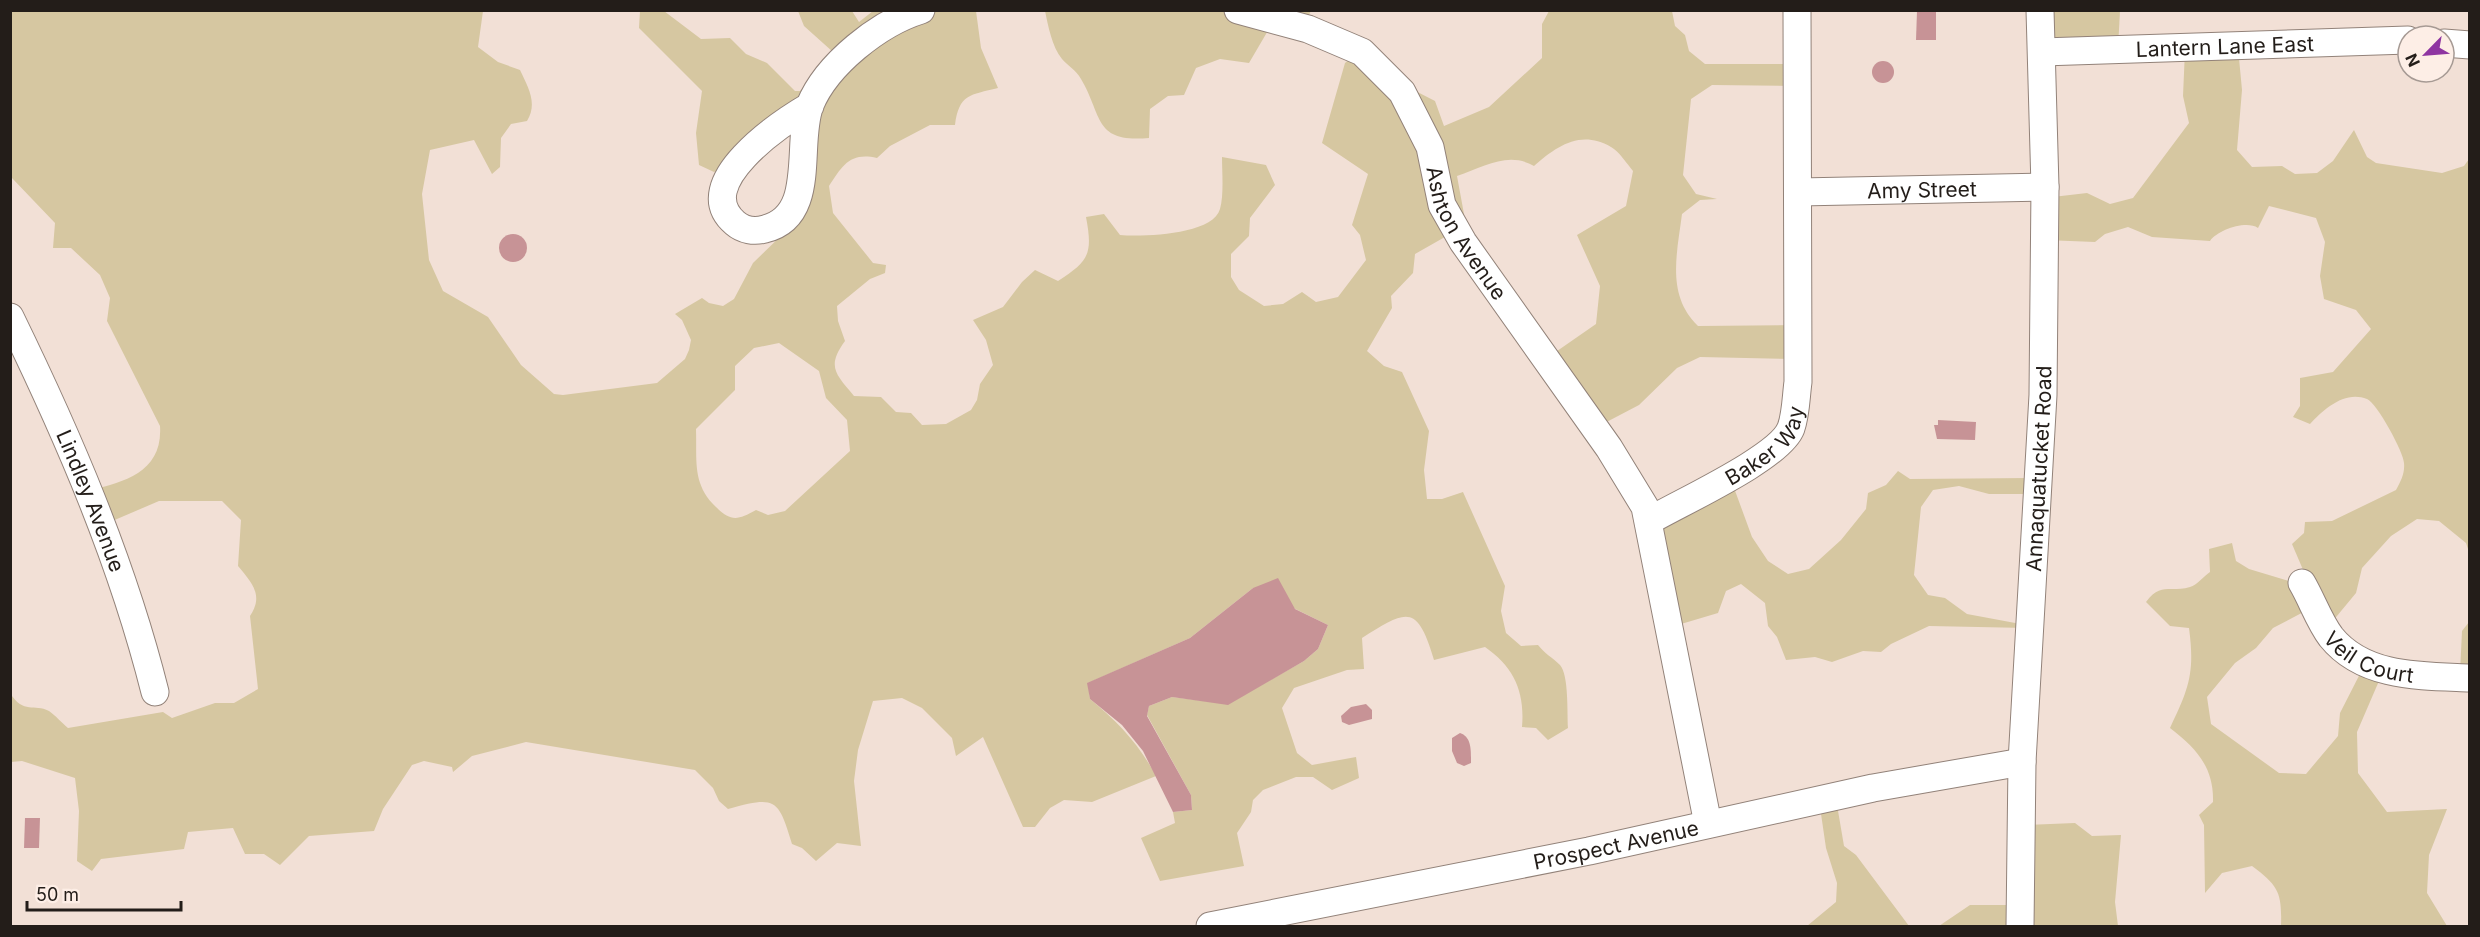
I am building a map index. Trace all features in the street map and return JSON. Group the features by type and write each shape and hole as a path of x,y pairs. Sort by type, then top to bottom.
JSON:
{"street":[{"path":"810,106 823,82 864,39 909,14 921,10"},
{"name":"Ashton Avenue","path":"1238,10 1308,29 1362,52 1402,92 1430,147 1442,205 1464,242 1609,448 1646,507 1649,521"},
{"name":"Baker Way","path":"1649,521 1735,474 1778,446 1791,428 1798,382 1797,10"},
{"name":"Annaquatucket Road","path":"2020,927 2022,762 2043,395 2045,187 2040,10"},
{"name":"Lantern Lane East","path":"2042,52 2396,40"},
{"name":"Amy Street","path":"1799,192 2045,187"},
{"name":"Lindley Avenue","path":"10,317 41,380 95,504 133,610 154,692"},
{"path":"1649,521 1708,824"},
{"name":"Veil Court","path":"2302,583 2331,637 2356,658 2390,672 2469,678"},
{"name":"Prospect Avenue","path":"1210,927 1281,920 1873,788 2022,762"}],"shaded area":[{"path":"11,11 483,11 478,47 498,62 520,70 531,95 532,108 527,121 511,124 501,138 500,167 492,174 474,140 430,150 422,194 429,260 443,291 488,317 521,365 554,394 563,395 657,383 685,359 689,350 691,340 682,320 675,314 702,298 709,303 723,306 734,299 753,263 789,228 811,147 774,120 735,162 714,172 699,165 696,133 702,91 639,28 640,11 664,11 701,39 730,38 746,54 767,63 795,91 800,91 833,52 804,26 798,11 852,11 859,22 873,11 976,11 981,48 998,88 980,92 963,102 959,107 955,125 930,125 890,146 877,158 860,157 848,162 829,186 833,213 873,263 886,265 885,273 870,279 837,306 838,321 845,341 836,357 838,376 854,396 881,397 896,412 911,413 922,425 946,424 971,410 977,400 980,384 993,365 986,340 973,320 1003,307 1022,282 1035,270 1058,281 1076,268 1082,262 1088,248 1086,217 1104,214 1120,235 1159,235 1176,232 1205,224 1215,218 1221,203 1222,157 1266,165 1275,185 1250,218 1249,236 1231,254 1231,277 1239,290 1264,306 1283,304 1302,292 1316,302 1338,297 1366,260 1360,235 1352,225 1368,174 1322,143 1345,63 1351,58 1435,101 1444,126 1489,107 1542,58 1542,24 1549,11 1672,11 1675,26 1685,35 1689,51 1705,64 1794,64 1795,86 1712,85 1691,99 1683,175 1696,194 1717,199 1700,200 1682,214 1676,273 1681,301 1698,326 1795,325 1795,359 1700,357 1677,368 1639,405 1597,427 1547,358 1596,324 1600,286 1577,235 1626,206 1633,171 1614,149 1600,142 1579,140 1551,152 1534,166 1515,160 1505,160 1457,176 1466,225 1415,254 1413,273 1391,296 1392,308 1367,351 1384,366 1402,372 1429,431 1424,470 1427,499 1442,499 1463,492 1505,586 1501,611 1506,633 1521,646 1538,645 1563,670 1568,728 1548,740 1536,728 1522,727 1522,703 1516,681 1503,663 1485,647 1434,660 1422,629 1416,621 1408,617 1390,622 1362,638 1364,669 1347,670 1294,688 1282,708 1297,753 1312,765 1356,757 1359,778 1332,790 1313,777 1296,777 1263,790 1253,800 1251,812 1237,833 1244,866 1160,881 1141,838 1175,823 1173,812 1192,810 1191,795 1147,715 1149,706 1172,697 1228,704 1304,661 1318,649 1328,625 1253,588 1190,638 1088,683 1090,699 1127,734 1156,776 1092,802 1064,800 1050,808 1035,827 1023,827 983,737 956,756 952,738 922,708 902,698 873,701 858,750 854,781 861,846 837,843 816,861 802,848 792,844 783,817 773,804 756,803 728,809 719,801 713,788 695,770 526,742 472,756 453,772 452,767 424,761 412,765 383,809 374,831 309,836 280,865 264,854 245,854 233,828 188,832 184,849 101,859 92,871 77,861 79,811 75,778 22,761 11,762 10,693 20,704 49,711 68,728 163,712 172,718 215,703 234,703 258,689 250,616 256,602 256,595 252,584 238,566 241,520 222,501 159,501 103,525 90,490 129,478 149,464 159,441 160,426 107,321 110,298 100,275 71,248 53,248 55,223 11,177","holes":["779,343 819,371 826,398 847,420 850,451 785,511 768,515 756,510 735,518 726,515 708,498 699,481 696,462 696,429 735,390 735,366 754,348"]},
{"path":"1045,11 1311,11 1303,26 1273,22 1249,63 1220,59 1196,68 1184,95 1168,96 1150,109 1149,138 1131,138 1118,136 1102,124 1081,79 1062,59 1056,48"},
{"path":"1917,11 1936,11 1936,40 1916,40"},
{"path":"2039,11 2120,11 2118,48 2049,54"},
{"path":"2238,48 2242,90 2237,150 2252,167 2282,166 2295,174 2317,173 2333,161 2354,130 2367,157 2376,163 2442,173 2464,166 2469,159 2469,552 2466,543 2439,521 2417,519 2391,536 2362,568 2356,593 2327,628 2313,607 2273,628 2256,648 2235,663 2207,697 2211,724 2279,773 2306,774 2338,736 2340,713 2364,666 2382,674 2357,732 2358,773 2387,812 2447,809 2429,855 2427,893 2447,926 2281,926 2281,906 2277,891 2268,879 2252,866 2222,873 2205,893 2204,825 2199,815 2213,802 2213,790 2202,759 2170,728 2189,680 2191,644 2189,628 2170,626 2146,602 2161,590 2183,589 2195,584 2210,572 2209,549 2232,543 2236,561 2249,569 2302,585 2307,579 2292,544 2304,533 2305,522 2332,521 2396,490 2401,480 2404,463 2400,449 2383,418 2367,399 2351,397 2336,402 2310,424 2293,417 2300,406 2300,378 2333,372 2371,329 2356,310 2324,299 2320,276 2325,242 2316,218 2269,206 2258,228 2247,225 2232,227 2219,233 2210,241 2152,237 2128,227 2105,234 2095,242 2045,240 2044,198 2087,193 2110,204 2133,198 2189,123 2183,96 2185,50"},
{"path":"1883,61 1891,64 1894,72 1891,80 1883,83 1875,80 1872,72 1875,64"},
{"path":"513,234 523,238 527,248 523,258 513,262 503,258 499,248 503,238"},
{"path":"1938,420 1976,422 1975,440 1937,439 1934,425 1938,425"},
{"path":"1898,471 1910,479 2029,478 2035,494 1989,494 1959,486 1933,490 1921,507 1914,575 1928,595 1945,598 1967,614 2026,625 2027,628 1929,626 1891,644 1881,652 1863,651 1832,662 1815,657 1786,660 1777,637 1768,626 1765,603 1741,584 1726,591 1718,613 1671,627 1650,536 1730,477 1752,537 1768,561 1788,574 1809,569 1841,540 1866,509 1868,493 1886,485"},
{"path":"1278,578 1295,609 1328,625 1318,649 1304,661 1228,705 1172,697 1149,706 1147,716 1191,795 1192,810 1173,812 1143,751 1122,725 1090,699 1087,683 1190,638 1253,588"},
{"path":"2469,622 2469,679 2460,673 2462,631"},
{"path":"1366,704 1372,710 1372,719 1349,725 1342,722 1341,716 1351,707"},
{"path":"1460,733 1467,738 1471,749 1471,763 1464,766 1457,763 1452,751 1452,738"},
{"path":"1836,799 1844,846 1856,855 1909,926 1807,926 1836,902 1837,883 1826,848 1820,807"},
{"path":"25,818 40,818 39,848 24,848"},
{"path":"2075,823 2092,836 2121,835 2115,902 2118,926 1939,926 1970,905 2017,905 2024,825"}]}
